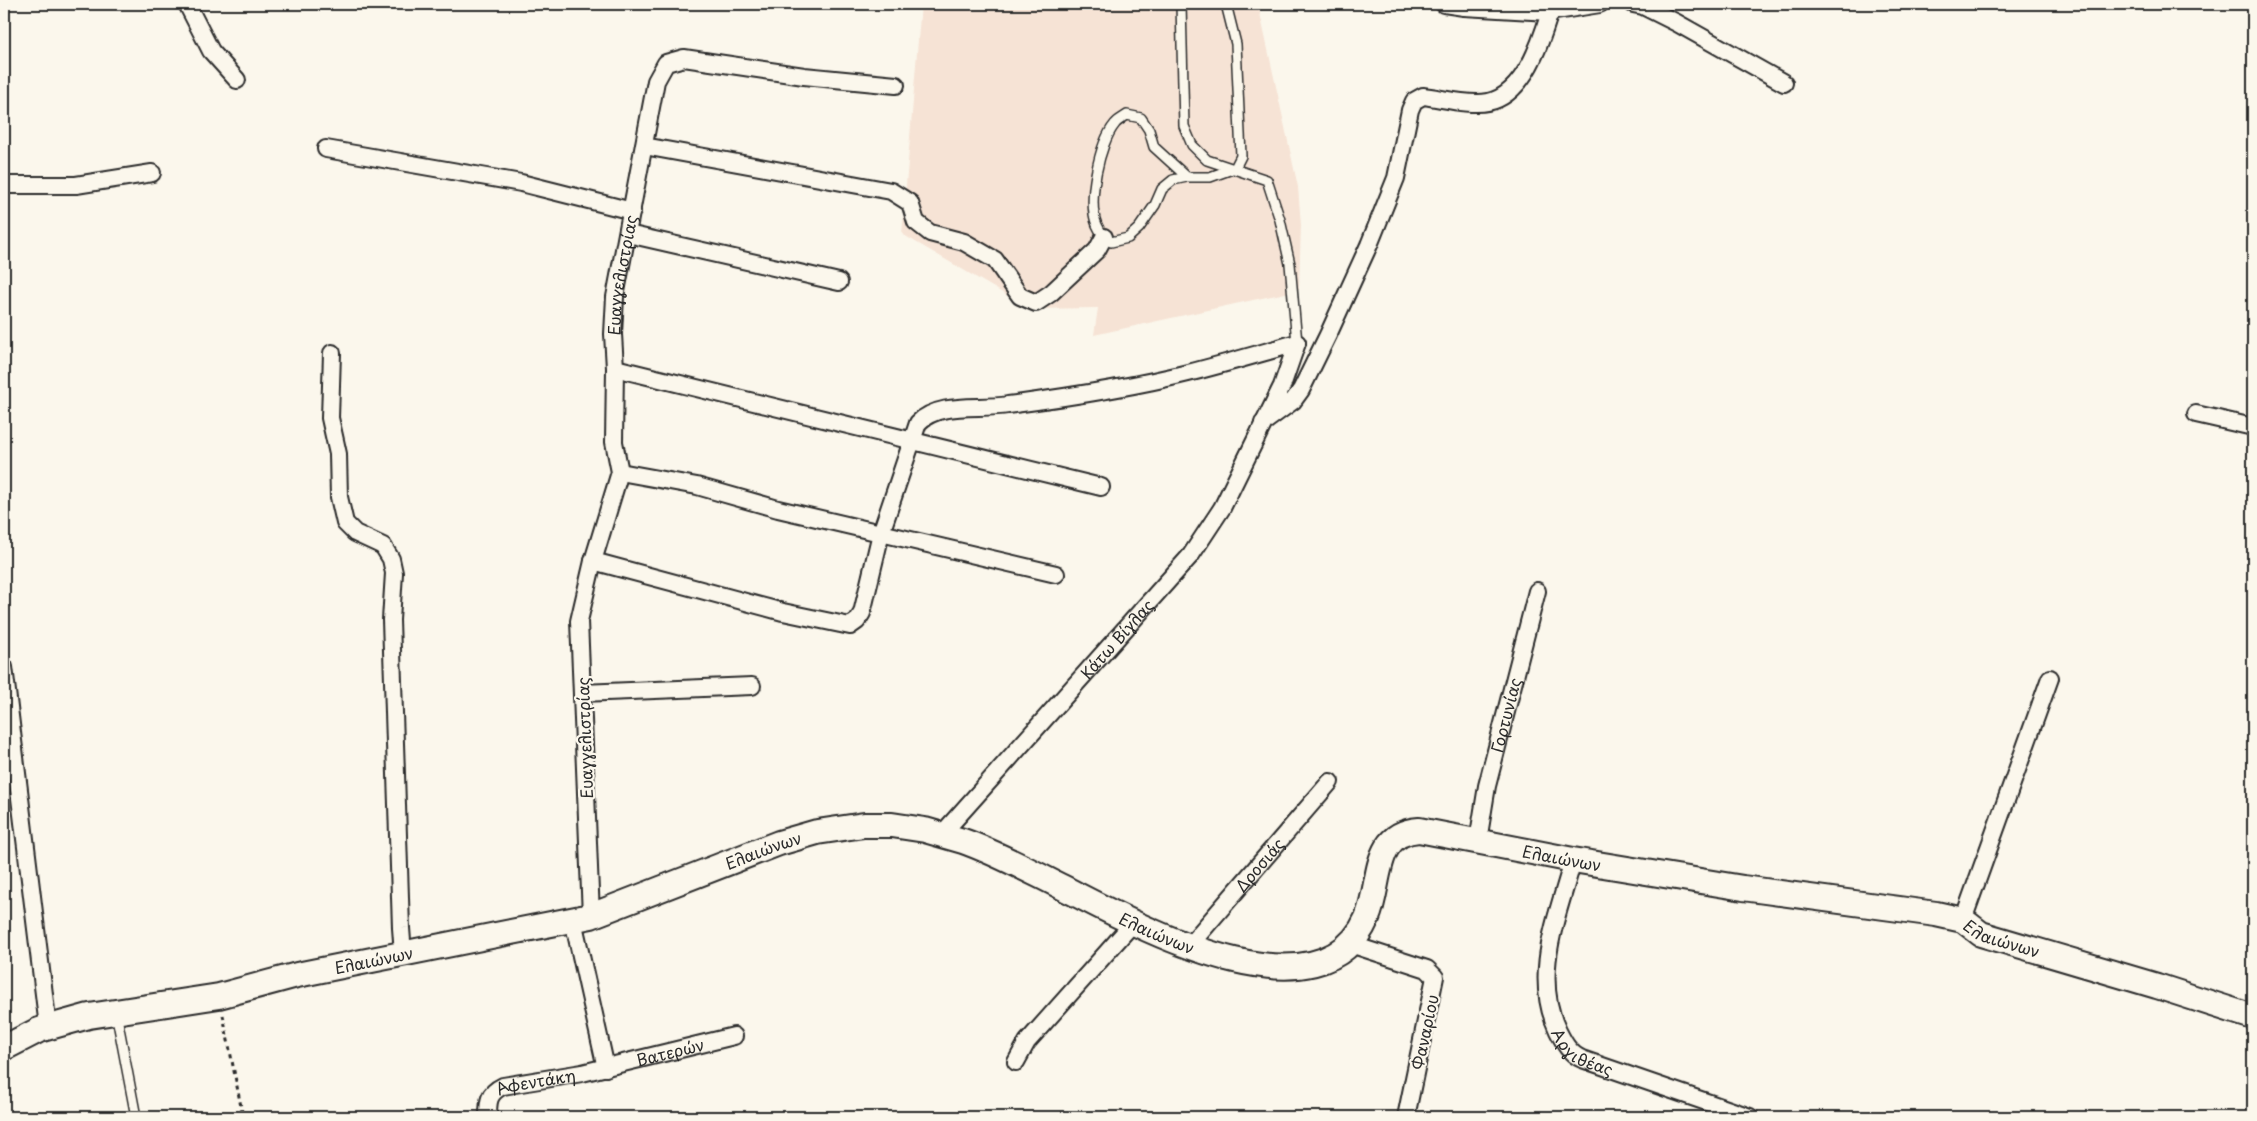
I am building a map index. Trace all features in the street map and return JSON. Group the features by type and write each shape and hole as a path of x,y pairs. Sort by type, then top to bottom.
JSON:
{"main road":[{"name":"Ελαιώνων","path":"4,1048 19,1039 48,1027 116,1012 219,996 296,975 582,918 780,843 817,832 864,825 925,830 981,847 1134,922 1188,946 1241,962 1279,966 1324,959 1350,944 1360,932 1371,907 1384,852 1392,839 1406,832 1419,830 1573,860 1743,888 1911,910 1963,920 1981,934 2157,986 2253,1017"}],"street":[{"path":"187,4 211,51 237,80"},
{"path":"1444,4 1550,12 1600,4"},
{"path":"1632,4 1643,6 1677,22 1784,82"},
{"path":"1264,423 1283,410 1297,396 1328,335 1369,245 1396,178 1410,110 1414,101 1423,96 1486,103 1508,94 1521,78 1540,46 1550,12"},
{"name":"Ευαγγελιστρίας","path":"606,1068 582,918 582,693 579,621 592,561 620,472 614,442 615,368 613,334 615,297 656,81 666,62 684,58 804,76 896,85"},
{"path":"644,146 891,190 910,202 916,222 930,233 964,242 995,260 1020,296 1036,303 1051,293 1097,250 1104,238"},
{"path":"326,149 521,183 632,211"},
{"path":"4,185 76,185 152,173"},
{"path":"628,234 839,282"},
{"path":"592,561 653,575 774,610 850,626 857,621 862,613 882,533 911,442 918,423 926,414 940,410 1006,406 1091,392 1186,373 1298,343"},
{"name":"Κάτω Βίγλας","path":"942,834 1192,555 1222,508 1282,386 1298,343"},
{"path":"332,352 330,418 338,454 339,497 345,523 355,533 383,546 390,559 394,574 391,620 403,954"},
{"path":"615,368 1101,487"},
{"path":"2196,414 2253,427"},
{"path":"620,472 696,486 778,509 1056,574"},
{"name":"Γορτυνίας","path":"1478,841 1487,786 1537,591"},
{"path":"4,667 48,1027"},
{"path":"1963,920 2050,678"},
{"path":"582,693 752,686"},
{"name":"Δροσιάς","path":"1188,946 1330,782"},
{"name":"Αργιθέας","path":"1573,860 1548,955 1545,980 1550,1010 1565,1044 1571,1052 1582,1059 1718,1112 1750,1117"},
{"path":"1016,1062 1027,1042 1134,922"},
{"name":"Φαναρίου","path":"1350,944 1427,969 1435,977 1406,1117"},
{"name":"Βατερών","path":"606,1068 734,1036"},
{"name":"Αφεντάκη","path":"488,1117 489,1098 495,1090 503,1086 552,1079 606,1068"}],"lane":[{"path":"1181,4 1184,126 1192,144 1207,160 1267,180 1280,220 1290,264 1298,343"},
{"path":"1188,177 1154,147 1149,130 1141,118 1127,115 1115,124 1101,148 1092,203 1096,224 1104,238 1112,242 1128,238 1139,228 1155,205 1162,189 1173,180 1210,176 1235,168 1241,156 1236,44 1226,4"},
{"path":"116,1012 136,1117"}],"path":[{"path":"219,996 243,1117"}],"shaded area":[{"path":"921,4 1258,4 1298,187 1301,225 1299,290 1094,335 1098,308 1030,309 902,234"}]}
